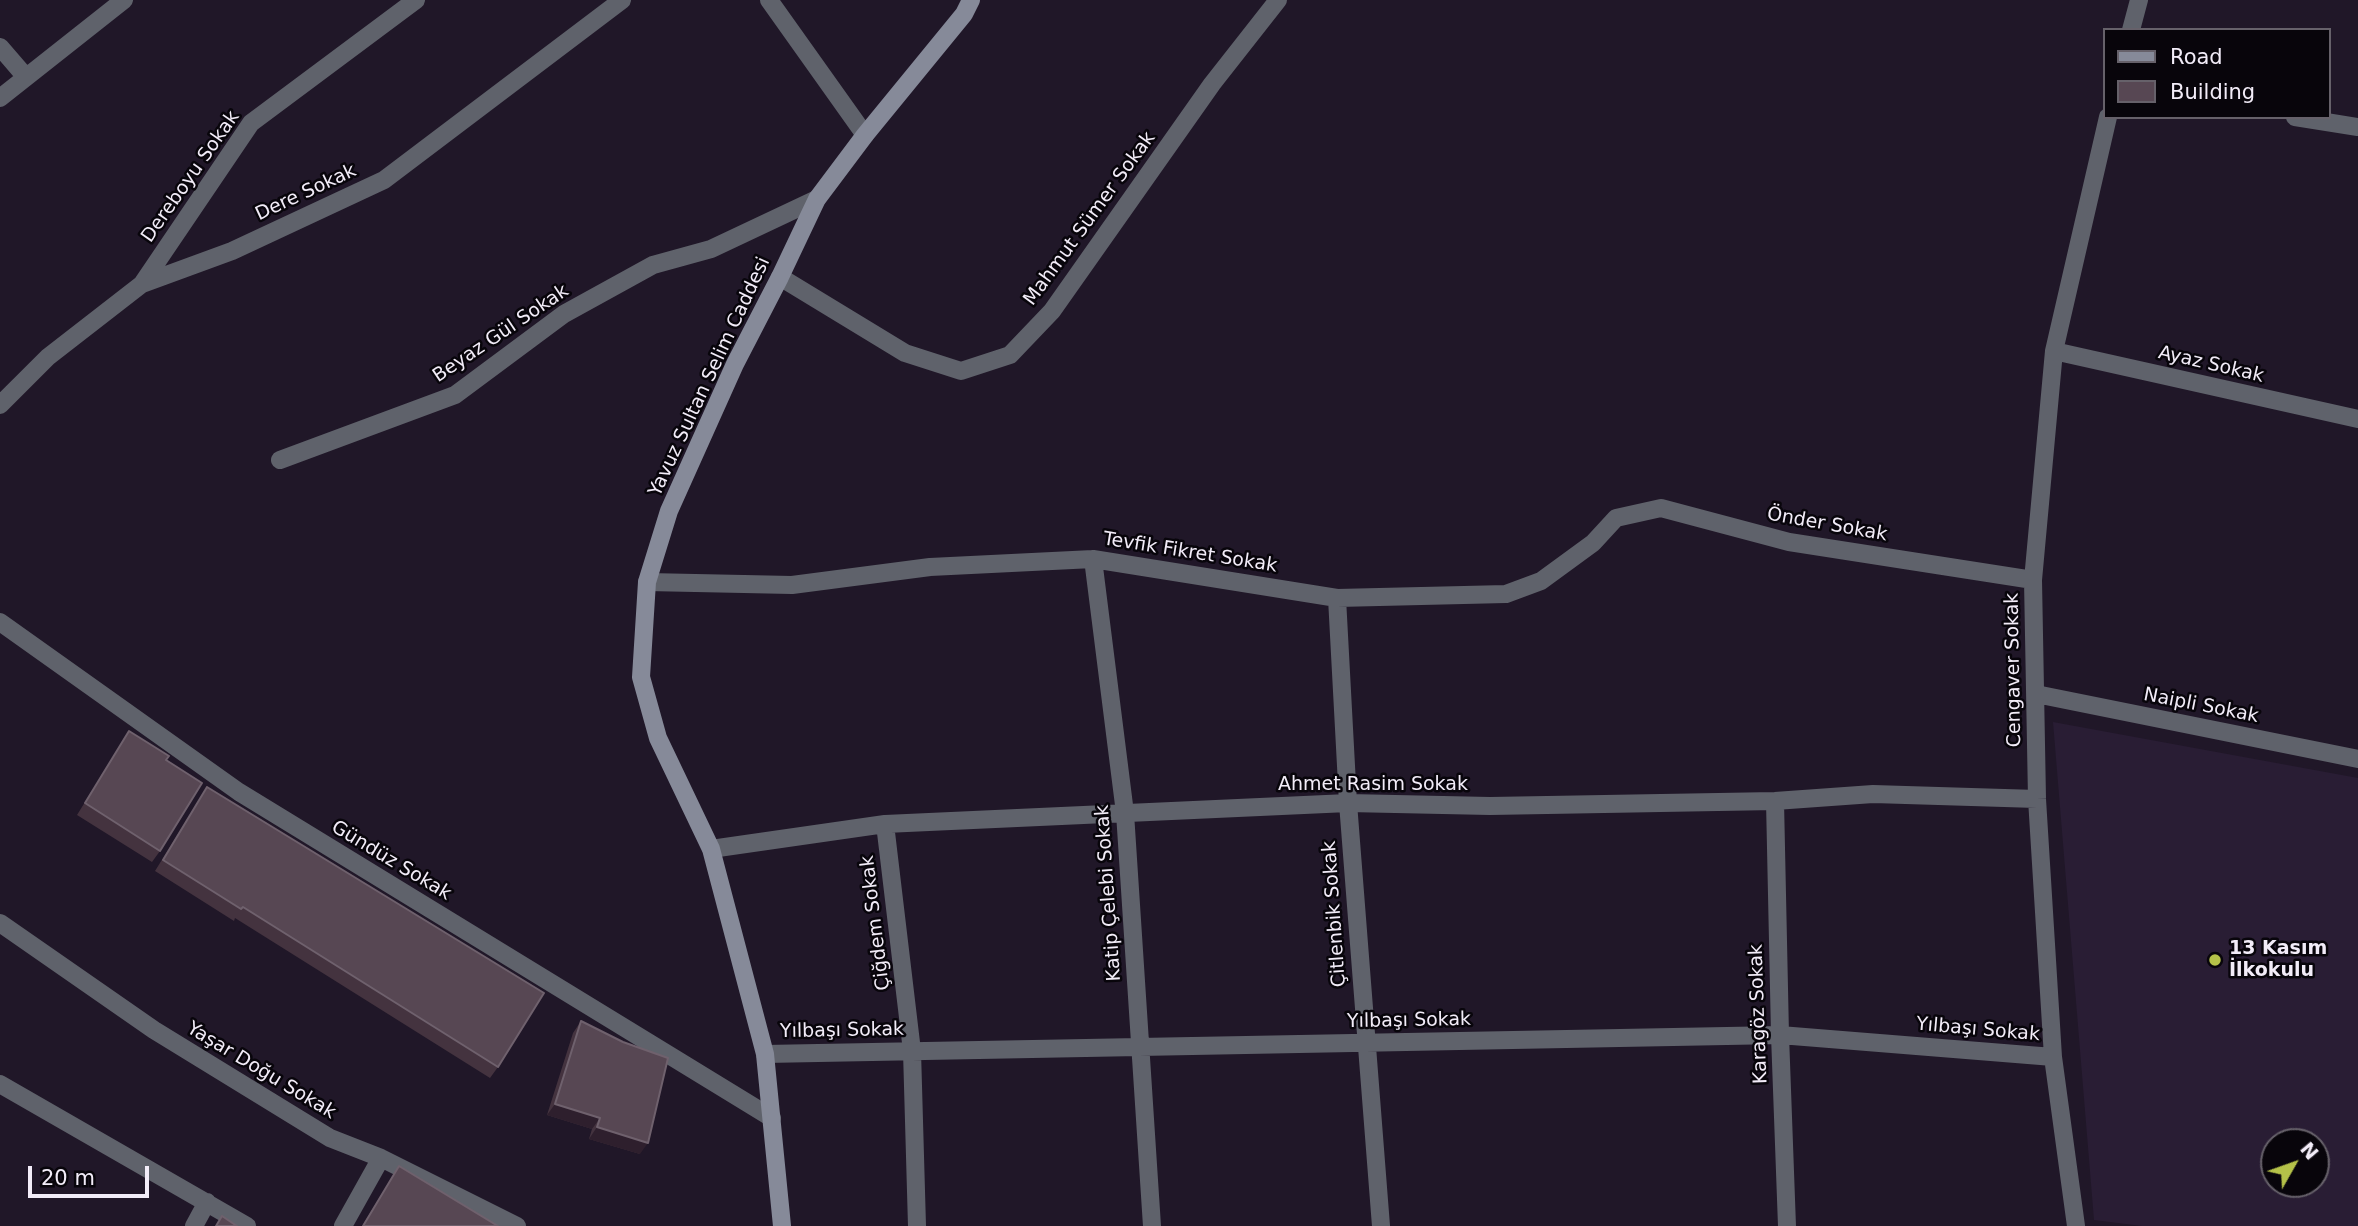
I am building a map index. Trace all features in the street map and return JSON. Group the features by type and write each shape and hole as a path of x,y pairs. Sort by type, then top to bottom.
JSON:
{"street":[{"path":"0,98 124,0"},
{"name":"Dereboyu Sokak","path":"142,284 251,123 416,0"},
{"name":"Dere Sokak","path":"0,405 48,357 142,284 232,251 384,180 622,0"},
{"path":"769,0 864,135"},
{"name":"Yavuz Sultan Selim Caddesi","path":"782,1226 765,1054 711,849 658,738 641,677 647,582 669,511 735,364 817,199 864,135 964,14 971,0"},
{"name":"Mahmut Sümer Sokak","path":"780,277 905,353 961,371 1010,355 1052,311 1212,85 1278,0"},
{"path":"2132,28 2139,0"},
{"path":"0,47 25,76"},
{"name":"Cengaver Sokak","path":"2076,1226 2053,1057 2037,799 2033,580 2054,351 2108,119"},
{"path":"2308,119 2358,127"},
{"name":"Beyaz Gül Sokak","path":"280,460 456,395 564,314 653,265 711,249 817,199"},
{"name":"Ayaz Sokak","path":"2054,351 2358,419"},
{"name":"Önder Sokak","path":"1616,518 1661,508 1789,542 2033,580"},
{"name":"Tevfik Fikret Sokak","path":"647,582 792,585 930,567 1093,559 1337,598 1506,594 1541,581 1592,543 1616,518"},
{"name":"Katip Çelebi Sokak","path":"1093,559 1125,813 1152,1226"},
{"name":"Çitlenbik Sokak","path":"1337,598 1348,803 1381,1226"},
{"name":"Gündüz Sokak","path":"0,622 239,792 772,1118"},
{"name":"Naipli Sokak","path":"2036,695 2358,760"},
{"name":"Ahmet Rasim Sokak","path":"711,849 885,824 1348,803 1490,806 1774,801 1873,794 2037,799"},
{"name":"Karagöz Sokak","path":"1774,801 1787,1226"},
{"name":"Çiğdem Sokak","path":"885,824 912,1051 918,1226"},
{"name":"Yaşar Doğu Sokak","path":"0,923 154,1030 330,1138 381,1158 517,1226"},
{"name":"Yılbaşı Sokak","path":"765,1054 1780,1035 2053,1057"},
{"path":"0,1084 247,1226"},
{"path":"343,1226 381,1158"},
{"path":"194,1226 207,1202"}],"shaded area":[{"name":"13 Kasım İlkokulu","path":"2053,722 2358,778 2358,1226 2142,1226 2094,1220"}],"building":[{"path":"129,731 169,756 166,760 202,783 160,851 85,803"},
{"path":"207,787 544,993 498,1067 163,860"},
{"path":"581,1021 623,1042 668,1058 648,1143 597,1127 600,1118 555,1104"},
{"path":"399,1166 498,1226 363,1226"},
{"path":"222,1216 237,1226 216,1226"}],"place":[{"name":"13 Kasım İlkokulu","path":"2215,960"}]}
